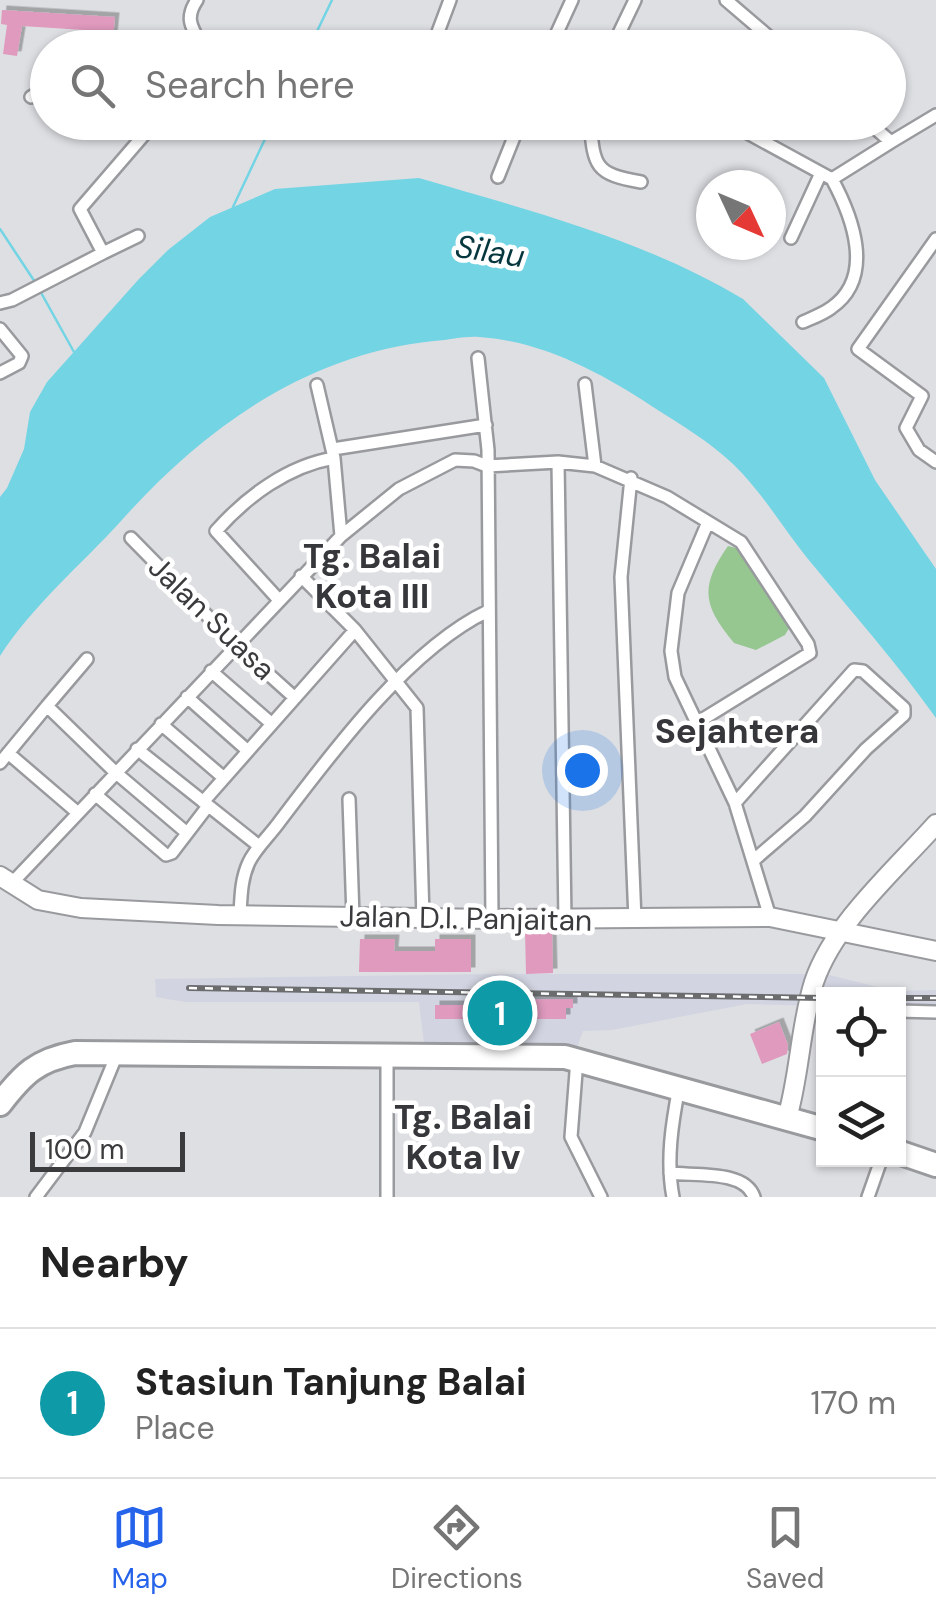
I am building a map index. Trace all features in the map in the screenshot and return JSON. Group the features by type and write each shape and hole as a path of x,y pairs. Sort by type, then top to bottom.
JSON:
{"highway":[{"path":"0,1104 34,1067 50,1058 74,1053 578,1058 816,1127"},
{"path":"906,1155 936,1165"}],"main road":[{"path":"787,1118 827,953 842,930 936,824"},
{"name":"Jalan D.I. Panjaitan","path":"6,880 51,904 104,910 353,918 770,917 936,950"}],"street":[{"path":"193,30 188,13 197,0"},
{"path":"439,30 450,0"},
{"path":"558,30 572,0"},
{"path":"621,30 635,0"},
{"path":"726,0 761,30"},
{"path":"906,133 936,114"},
{"path":"103,254 80,209 138,140"},
{"path":"498,177 513,140"},
{"path":"592,140 598,166 614,177 641,182"},
{"path":"761,140 827,176 852,223 857,243 855,269 841,299 832,308 803,322"},
{"path":"791,238 827,176 895,140"},
{"path":"0,303 138,236"},
{"path":"934,456 919,450 906,428 922,396 858,350 936,240"},
{"path":"0,328 22,356 0,373"},
{"path":"478,358 487,466 492,919"},
{"path":"585,384 595,466"},
{"path":"317,385 333,454 341,536"},
{"path":"278,599 216,532 249,498 310,462 333,454 486,426"},
{"path":"6,880 96,794 341,536 398,489 446,462 464,459 487,466 558,462 595,466 630,478 741,542 810,648 805,658 695,724"},
{"path":"558,462 565,920"},
{"path":"630,478 621,576 635,920"},
{"path":"708,522 678,593 672,651 678,688 735,803 770,917"},
{"name":"Jalan Suasa","path":"130,538 236,645 295,698"},
{"path":"300,576 355,630 398,680 419,714 423,918"},
{"path":"240,915 242,880 259,846 323,762 398,680 460,627 488,611"},
{"path":"96,794 166,855 172,853 224,778 355,630"},
{"path":"78,812 4,758 86,659"},
{"path":"735,803 854,670 864,671 904,708 904,715 866,749 805,816 754,860"},
{"path":"210,671 272,724"},
{"path":"187,696 248,751"},
{"path":"48,706 115,772 187,832"},
{"path":"161,724 224,778"},
{"path":"137,749 259,846"},
{"path":"350,799 353,918"},
{"path":"906,1011 936,1012"},
{"path":"36,1197 86,1132 117,1054"},
{"path":"386,1054 387,1197"},
{"path":"578,1058 571,1137 601,1197"},
{"path":"673,1197 672,1122 678,1088"},
{"path":"868,1197 879,1167"},
{"path":"670,1173 740,1180 752,1189 754,1197"}],"shaded area":[{"path":"825,974 878,987 816,987 816,1006 747,1004 612,1030 583,1031 576,1050 424,1044 419,1002 185,1002 156,997 155,979"},
{"path":"936,990 936,1008 906,1008 906,991"}],"green space":[{"path":"728,546 741,549 791,625 785,635 756,650 734,643 723,630 708,595 713,573"}],"water":[{"name":"Silau","path":"419,178 585,228 705,278 743,299 824,378 875,480 936,569 936,718 754,487 724,456 592,371 526,345 479,337 387,349 301,379 261,401 187,455 153,487 42,603 0,656 0,497 24,449 30,412 47,382 138,280 210,217 275,189"}],"building":[{"path":"2,10 115,17 114,30 22,26 17,56 3,54 7,25 1,24"},
{"path":"525,931 552,931 553,973 526,974"},
{"path":"360,939 395,939 394,951 435,951 435,939 471,939 471,972 359,972"},
{"path":"573,999 573,1008 566,1008 566,1019 435,1019 435,1005 473,1005 474,1000"},
{"path":"779,1022 788,1045 787,1054 762,1064 750,1034"}],"waterway":[{"path":"318,30 332,0"},
{"path":"233,207 265,140"},
{"path":"0,229 35,282"},
{"path":"39,289 74,352"}],"railway":[{"path":"189,988 816,998"},
{"path":"906,998 936,998"}],"place":[{"name":"Stasiun Tanjung Balai","path":"500,1013"}],"district":[{"name":"Tg. Balai Kota III","path":"372,576"},
{"name":"Sejahtera","path":"737,731"},
{"name":"Tg. Balai Kota Iv","path":"463,1137"}]}
